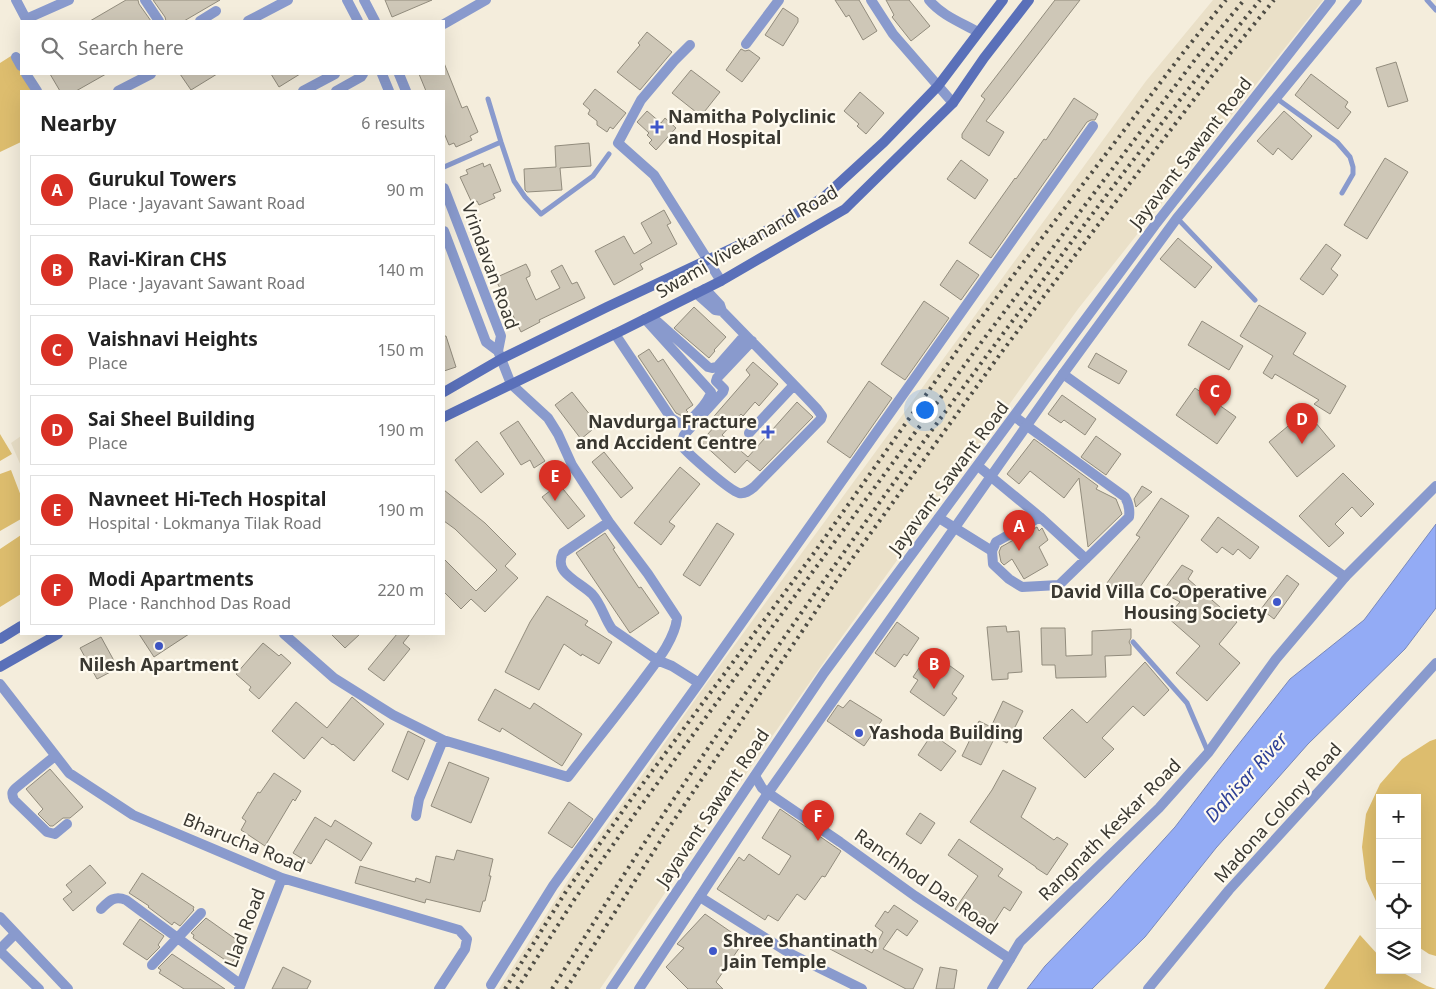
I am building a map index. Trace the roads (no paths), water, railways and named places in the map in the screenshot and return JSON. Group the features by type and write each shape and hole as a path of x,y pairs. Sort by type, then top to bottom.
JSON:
{"main road":[{"name":"Swami Vivekanand Road","path":"445,391 500,355 752,239 824,197 884,142 938,86 1003,0"},
{"name":"Swami Vivekanand Road","path":"445,416 701,291 845,208 953,103 984,58 1029,0"},
{"path":"0,639 20,627"},
{"path":"0,667 56,635"}],"street":[{"path":"16,0 26,19 69,0"},
{"path":"145,0 158,20"},
{"path":"250,20 288,0"},
{"path":"348,0 358,20"},
{"path":"364,0 374,20"},
{"path":"445,23 486,0"},
{"path":"746,44 779,0"},
{"path":"871,0 892,34 953,103"},
{"path":"929,0 950,17 978,32"},
{"name":"Jayavant Sawant Road","path":"611,989 824,673 1155,226 1331,0"},
{"name":"Jayavant Sawant Road","path":"639,989 768,793 1063,374 1177,218 1358,0"},
{"path":"202,20 216,11"},
{"path":"690,45 674,61 642,100 618,143 654,175 721,280"},
{"path":"27,75 36,90"},
{"path":"120,90 149,75"},
{"path":"305,90 333,75"},
{"path":"338,90 362,75"},
{"path":"382,75 389,90"},
{"path":"399,75 406,90"},
{"path":"491,985 552,886 699,683 1093,126"},
{"name":"Vrindavan Road","path":"445,191 502,336 500,355 511,384"},
{"path":"445,234 486,342 500,355"},
{"path":"701,291 720,305 722,311 749,338 794,385 822,416 749,491 742,493 734,490 681,445 684,435 723,392 724,390 716,381 717,378 749,338"},
{"path":"648,317 708,367 712,368 717,367 749,338"},
{"path":"615,334 671,418 682,424 689,421 710,398 711,392 648,317"},
{"path":"1063,374 1345,577"},
{"path":"285,635 334,678 393,715 443,740 568,777 630,698 657,660 673,634 677,618 648,574 609,522 572,464 548,418 511,384"},
{"path":"749,433 794,385"},
{"path":"1015,417 1125,497 1128,503 1129,517 1059,585 1022,587 993,564 992,551 996,542 1040,517"},
{"path":"978,466 1040,517 1086,559"},
{"name":"Rangnath Keskar Road","path":"992,989 1020,942 1159,808 1208,753 1276,659 1345,577 1436,486"},
{"path":"939,518 992,551"},
{"path":"609,522 563,553 560,558 564,571 593,596 604,612 607,622 612,629 657,660 672,666 699,683"},
{"name":"Madona Colony Road","path":"1148,989 1229,890 1436,663"},
{"name":"Bharucha Road","path":"0,684 69,774 133,815 282,878 459,930 467,938 465,949 439,989"},
{"path":"416,816 419,800 443,740"},
{"path":"55,756 12,791 12,794 14,800 47,832 55,834 67,824"},
{"name":"Ranchhod Das Road","path":"755,776 762,788 768,793 915,896 1010,958"},
{"name":"Llad Road","path":"237,986 282,878"},
{"path":"101,910 110,900 119,897 126,900 178,938 237,986"},
{"path":"700,897 791,954 862,989"},
{"path":"152,965 201,913"},
{"path":"0,917 65,988"},
{"path":"15,934 0,950 39,989"}],"lane":[{"path":"1427,0 1436,10"},
{"path":"1276,98 1337,142 1350,157 1353,174 1342,193"},
{"path":"488,99 514,181 525,197 541,214 593,176 609,154"},
{"path":"445,167 501,142"},
{"path":"1177,218 1255,300"},
{"path":"1133,642 1187,704 1208,753"}],"water":[{"name":"Dahisar River","path":"1436,524 1436,608 1405,649 1308,744 1216,848 1145,937 1092,989 1027,989 1045,966 1109,900 1175,827 1290,679 1364,620"}],"railway":[{"path":"505,989 565,893 627,805 814,553 971,331 1186,49 1226,0"},
{"path":"517,989 574,900 637,811 983,340 1197,57 1244,0"},
{"path":"552,989 630,865 702,757 888,491 983,360 1116,183 1260,0"},
{"path":"566,989 666,832 839,577 1001,353 1215,72 1274,0"}],"place":[{"name":"Namitha Polyclinic and Hospital","path":"657,127"},
{"name":"Vaishnavi Heights","path":"1215,416"},
{"name":"Navdurga Fracture and Accident Centre","path":"768,432"},
{"name":"Sai Sheel Building","path":"1302,444"},
{"name":"Navneet Hi-Tech Hospital","path":"555,501"},
{"name":"Gurukul Towers","path":"1019,551"},
{"name":"David Villa Co-Operative Housing Society","path":"1277,602"},
{"name":"Nilesh Apartment","path":"159,646"},
{"name":"Ravi-Kiran CHS","path":"934,689"},
{"name":"Yashoda Building","path":"859,733"},
{"name":"Modi Apartments","path":"818,841"},
{"name":"Shree Shantinath Jain Temple","path":"713,951"}]}
